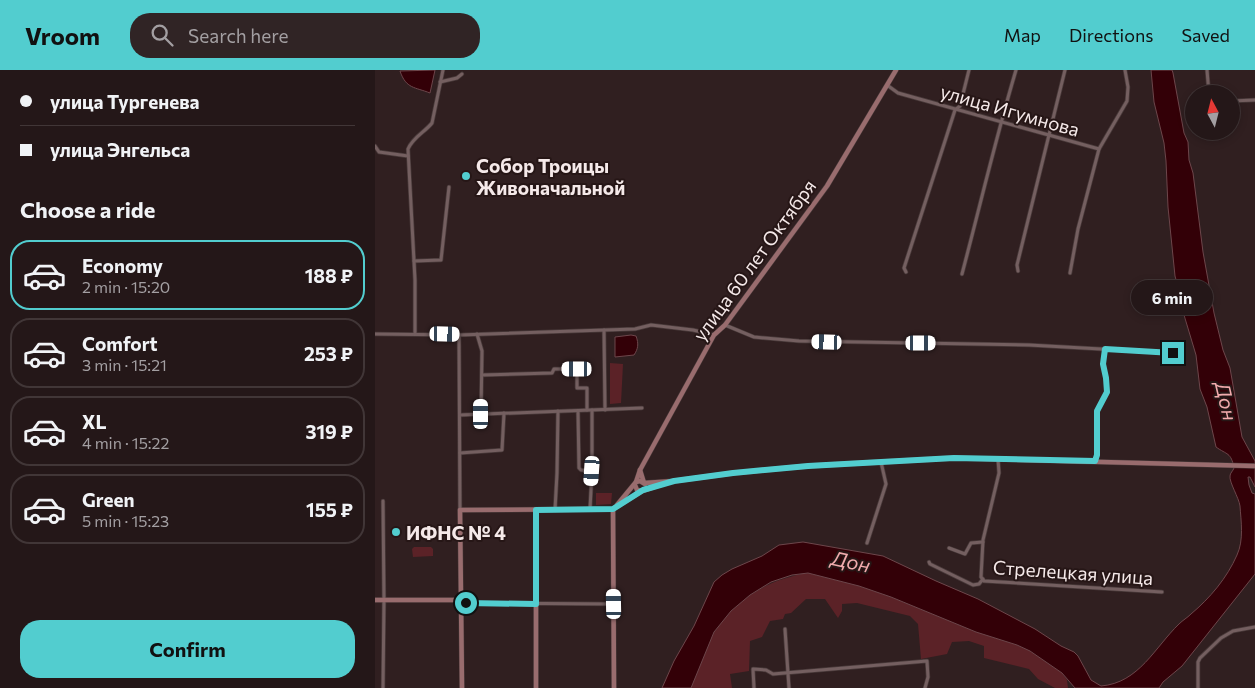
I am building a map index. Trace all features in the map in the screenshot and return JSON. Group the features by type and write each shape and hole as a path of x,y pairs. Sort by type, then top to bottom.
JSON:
{"main road":[{"name":"улица 60 лет Октября","path":"635,484 640,470 714,335 725,325 827,186 896,70"},
{"path":"615,688 613,509 635,484 641,481 644,483 674,481 808,466 954,458 1255,466"},
{"path":"640,470 645,488 643,490"},
{"path":"462,688 460,510 613,509 643,490 674,481"},
{"path":"635,484 637,490 643,490"},
{"path":"536,510 536,688"},
{"path":"375,600 461,601"}],"street":[{"path":"415,334 414,261 408,149 411,142 427,129 432,122 443,70"},
{"path":"906,272 904,268 942,146 955,110 960,106 969,70"},
{"path":"962,274 1016,70"},
{"path":"1018,271 1017,265 1065,70"},
{"path":"1070,273 1078,229 1099,149 1127,101 1129,86 1125,70"},
{"path":"1207,70 1208,85"},
{"path":"441,82 457,78 462,74"},
{"name":"улица Игумнова","path":"887,85 898,92 1099,149"},
{"path":"1240,100 1255,100"},
{"path":"375,146 379,152 408,156"},
{"path":"414,261 441,260 449,187"},
{"path":"375,334 459,335 635,329 651,325 693,330 714,335"},
{"path":"725,325 754,337 799,341 941,343 1173,353"},
{"path":"604,330 605,410"},
{"path":"477,334 482,351 481,414"},
{"path":"459,335 460,510"},
{"path":"1095,461 1097,455 1097,411 1107,392 1103,364 1105,349"},
{"path":"482,376 552,373 554,368 577,369 577,388 587,388 587,410"},
{"path":"460,415 642,408"},
{"path":"589,510 592,471 592,410"},
{"path":"555,510 558,411"},
{"path":"578,411 579,468 592,471"},
{"path":"460,453 502,450 504,414"},
{"name":"Стрелецкая улица","path":"998,459 999,473 983,542 981,576 984,581 1162,592"},
{"path":"867,543 886,484 881,461"},
{"path":"383,501 383,688"},
{"name":"Стрелецкая улица","path":"949,548 965,554 971,543 983,542"},
{"name":"Стрелецкая улица","path":"929,562 973,585 979,584 983,579"},
{"path":"461,601 536,604 614,604"},
{"path":"1198,688 1198,662 1200,658 1221,638 1233,631 1255,627"},
{"path":"785,629 789,688"},
{"path":"754,688 753,669 766,670 773,674 927,661 928,677 925,688"}],"shaded area":[{"path":"610,363 623,364 621,403 610,404"},
{"path":"596,493 612,493 611,504 596,505"},
{"path":"414,547 431,547 433,549 433,556 413,557 412,549"},
{"path":"808,573 859,586 891,597 976,632 1017,645 1030,651 1062,673 1067,680 1068,688 1055,688 1038,679 1029,669 984,658 984,646 969,641 952,642 947,654 921,659 918,624 910,616 857,603 842,604 842,611 838,618 825,599 806,599 791,613 785,614 783,619 770,621 762,637 750,641 749,671 730,674 732,688 691,688 701,658 711,637 733,609 767,585"}],"water":[{"path":"435,70 430,93 408,84 400,71"},
{"name":"Дон","path":"1151,70 1172,70 1185,140 1188,142 1189,160 1193,173 1203,252 1214,313 1223,350 1230,368 1242,437 1255,461 1255,487 1250,477 1248,477 1252,493 1255,494 1255,574 1182,666 1163,682 1159,688 1075,688 1062,673 1030,651 1017,645 976,632 891,597 859,586 808,573 792,575 771,582 750,595 731,611 714,632 691,688 662,688 714,582 732,569 762,556 779,545 803,542 883,556 978,599 1074,652 1091,680 1101,686 1126,678 1136,671 1170,633 1198,608 1217,587 1233,563 1241,543 1240,506 1230,479 1230,474 1234,468 1231,459 1228,454 1216,447 1207,407 1200,389 1196,355 1181,305 1175,276 1164,143 1154,102"},
{"path":"636,336 638,342 634,355 615,357 615,337"}],"place":[{"name":"Собор Троицы Живоначальной","path":"466,176"},
{"name":"ИФНС № 4","path":"396,532"}],"route":[{"path":"466,603 536,604 536,510 613,509 643,490 674,481 808,466 954,458 1095,461 1097,455 1097,411 1107,392 1103,364 1105,349 1173,353"}]}
